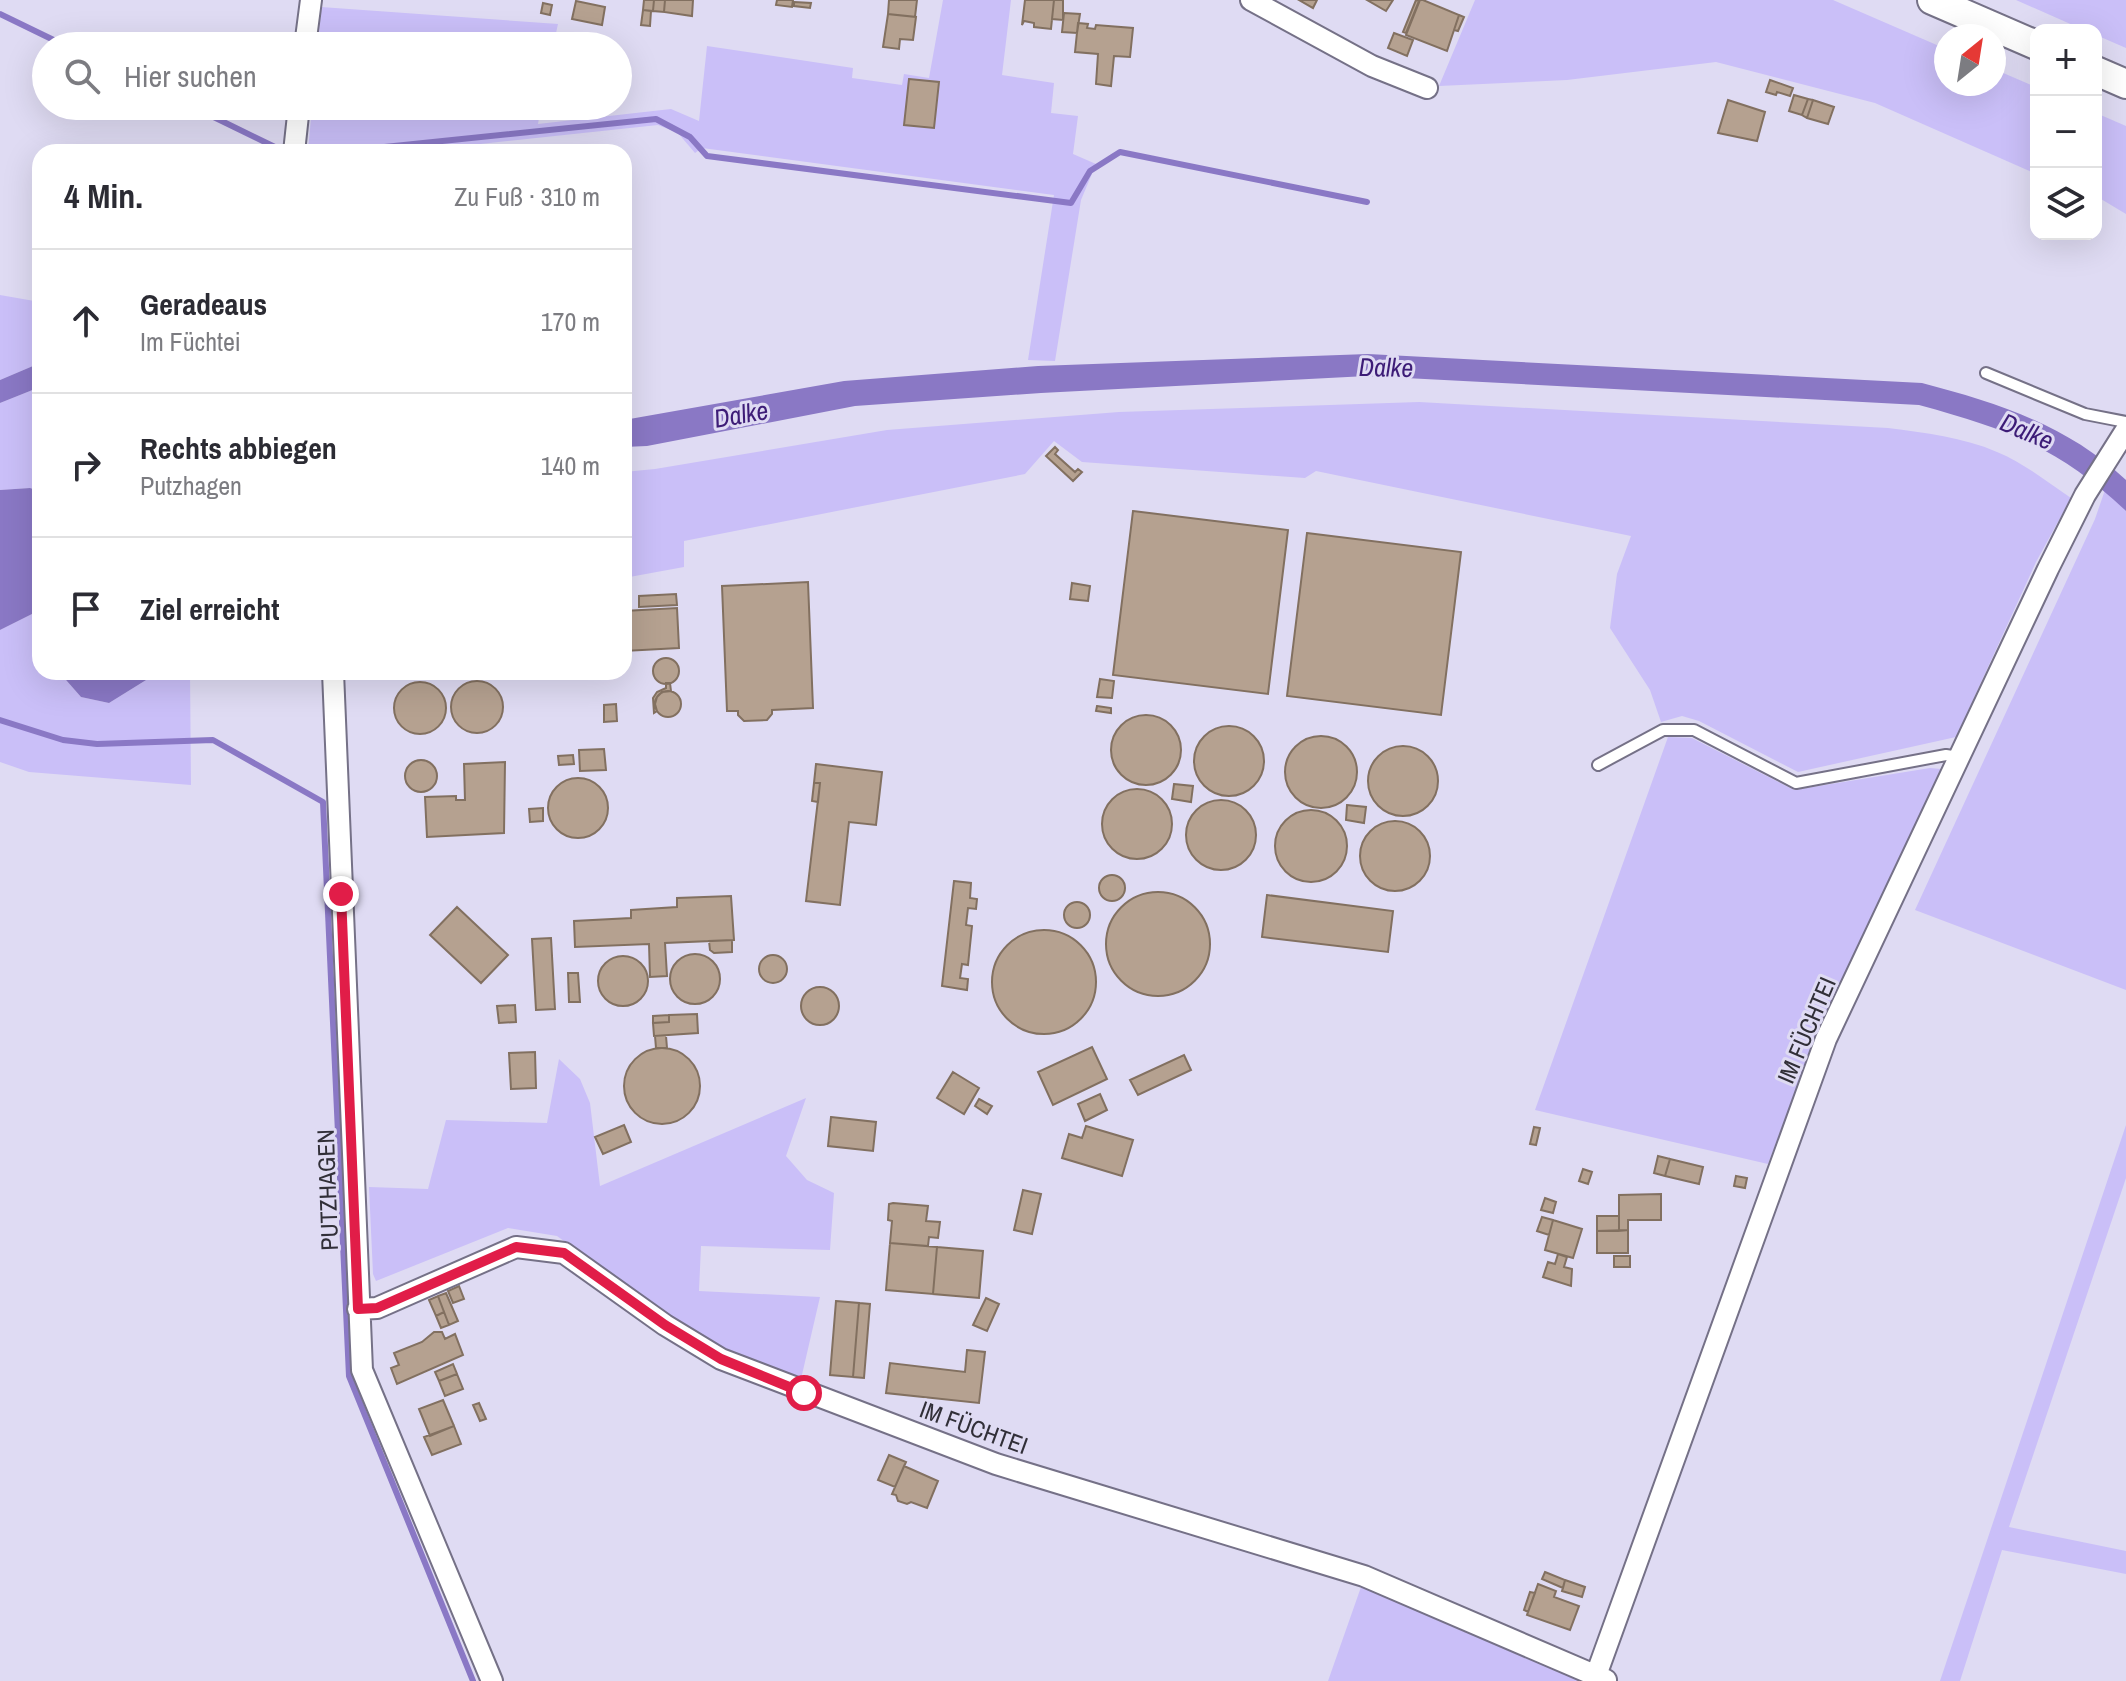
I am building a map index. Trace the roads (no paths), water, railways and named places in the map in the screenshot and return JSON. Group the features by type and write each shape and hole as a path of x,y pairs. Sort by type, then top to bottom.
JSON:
{"main road":[{"path":"1932,0 2030,42"},
{"path":"2102,74 2126,84"}],"street":[{"path":"307,32 311,0"},
{"path":"1251,0 1372,66 1427,88"},
{"path":"295,144 297,120"},
{"name":"IM FÜCHTEI","path":"358,1309 377,1308 516,1247 564,1253 665,1325 721,1359 996,1464 1364,1576 1599,1680 1826,1039 2085,495 2121,438"},
{"name":"PUTZHAGEN","path":"333,680 362,1370 492,1681"}],"lane":[{"path":"1986,373 2085,414 2126,422"},
{"path":"1598,765 1663,730 1694,730 1796,783 1946,755 1961,758"}],"water":[{"name":"Dalke","path":"1368,354 1922,383 2030,418 2080,444 2126,480 2126,511 2078,471 2030,443 1979,423 1919,405 1367,376 855,406 632,447 632,419 844,381 1038,366"},
{"path":"32,366 32,390 0,403 0,380"},
{"path":"32,489 32,614 0,630 0,490"},
{"path":"66,680 146,680 109,703 81,697"}],"waterway":[{"path":"0,14 37,32"},
{"path":"414,144 656,119 690,137 707,156 1071,203 1090,171 1120,152 1367,202"},
{"path":"220,120 269,144"},
{"path":"0,720 63,740 97,744 213,740 323,802 349,1376 473,1681"}]}
